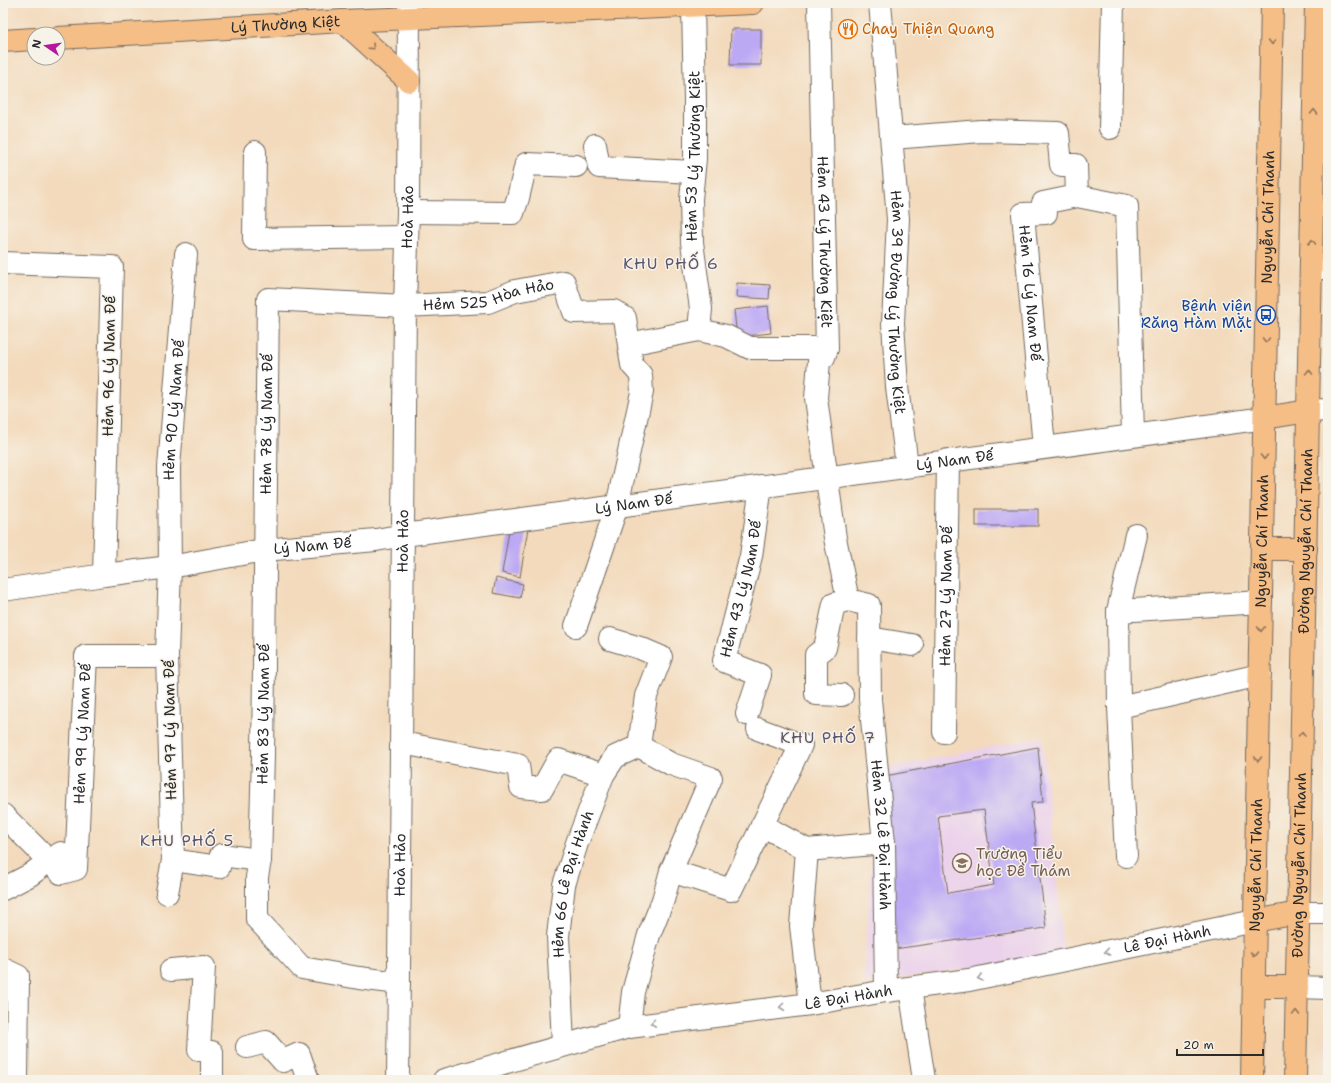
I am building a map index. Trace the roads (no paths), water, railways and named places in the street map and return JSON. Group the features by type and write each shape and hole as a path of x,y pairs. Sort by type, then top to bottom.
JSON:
{"main road":[{"name":"Lý Thường Kiệt","path":"66,38 344,21 409,11 694,6 753,3"},
{"name":"Nguyễn Chí Thanh","path":"1252,1080 1272,3"},
{"name":"Đường Nguyễn Chí Thanh","path":"1295,1080 1306,549 1318,410 1320,268 1316,3"},
{"path":"344,21 409,81"},
{"path":"3,41 26,40"},
{"path":"1265,418 1318,410"},
{"path":"1262,549 1306,549"},
{"path":"1255,921 1298,913"},
{"path":"1254,987 1297,987"}],"street":[{"name":"Hẻm 43 Lý Thường Kiệt","path":"819,3 827,348 824,357 819,361 816,398 828,477 835,538 848,600"},
{"name":"Hẻm 39 Đường Lý Thường Kiệt","path":"880,3 898,219 893,323 897,387 907,466"},
{"path":"1110,128 1113,3"},
{"name":"Hẻm 53 Lý Thường Kiệt","path":"694,6 695,159 691,199 692,242 701,309 699,330"},
{"name":"Hoà Hảo","path":"398,1080 409,11"},
{"path":"892,138 981,131 1058,133 1061,165 1076,165 1077,196 1126,206 1133,435"},
{"path":"595,145 599,167 693,172"},
{"path":"255,152 254,239 407,237"},
{"path":"408,212 513,213 526,164 576,166"},
{"name":"Hẻm 16 Lý Nam Đế","path":"1044,447 1023,214 1046,213 1043,203 1077,196"},
{"name":"Hẻm 90 Lý Nam Đế","path":"170,567 169,467 186,254"},
{"name":"Hẻm 96 Lý Nam Đế","path":"3,263 112,267 104,575"},
{"name":"Hẻm 525 Hòa Hảo","path":"405,306 488,302 515,291 564,282 574,312 614,311 625,318 629,344"},
{"name":"Hẻm 78 Lý Nam Đế","path":"264,550 268,299 405,306"},
{"path":"576,626 617,506 642,392 641,375 632,365 629,344 699,330 726,336 750,348 827,348"},
{"name":"Lý Nam Đế","path":"3,590 170,567 264,550 376,540 948,460 1265,418"},
{"name":"Hẻm 27 Lý Nam Đế","path":"944,732 948,460"},
{"name":"Hẻm 43 Lý Nam Đế","path":"761,486 751,556 724,661 760,675 752,721 801,745 762,825"},
{"path":"1126,856 1119,707 1118,611 1136,535"},
{"name":"Hẻm 83 Lý Nam Đế","path":"264,550 263,756 257,919 302,968 399,983"},
{"name":"Hẻm 97 Lý Nam Đế","path":"167,893 173,860 168,656 170,567"},
{"path":"842,695 816,694 816,655 825,648 834,604 848,600"},
{"name":"Hẻm 32 Lê Đại Hành","path":"848,600 869,605 870,699 884,843 886,991"},
{"path":"1118,611 1261,602"},
{"path":"869,638 912,645"},
{"path":"610,639 640,648 661,657 646,696 639,746 671,764 711,778 671,871 663,900 649,935 633,992 629,1026"},
{"name":"Hẻm 99 Lý Nam Đế","path":"49,861 61,873 76,869 86,656 168,656"},
{"path":"1119,707 1260,675"},
{"path":"402,742 518,764 521,786 542,789 558,760 603,775"},
{"name":"Hẻm 66 Lê Đại Hành","path":"563,1045 558,936 564,885 577,843 603,775 615,757 639,746"},
{"path":"3,815 49,861"},
{"path":"671,871 730,890 762,825 807,850 884,843"},
{"path":"3,889 30,875 49,861 77,844"},
{"path":"807,850 800,926 810,1004"},
{"path":"173,860 219,867 221,855 259,868"},
{"path":"1298,913 1328,913"},
{"name":"Lê Đại Hành","path":"444,1080 629,1026 810,1004 886,991 969,980 1255,921"},
{"path":"171,970 204,967 199,1050 212,1052 212,1080"},
{"path":"10,972 18,1080"},
{"path":"1297,987 1328,988"},
{"path":"910,988 924,1080"},
{"path":"247,1047 266,1042 283,1061 299,1054 308,1080"}],"place":[{"name":"Chay Thiện Quang","path":"848,29"},
{"name":"Bệnh viện Răng Hàm Mặt","path":"1266,315"},
{"name":"Trường Tiểu học Đề Thám","path":"962,863"}],"district":[{"name":"KHU PHỐ 6","path":"671,263"},
{"name":"KHU PHỐ 7","path":"828,737"},
{"name":"KHU PHỐ 5","path":"187,840"}]}
